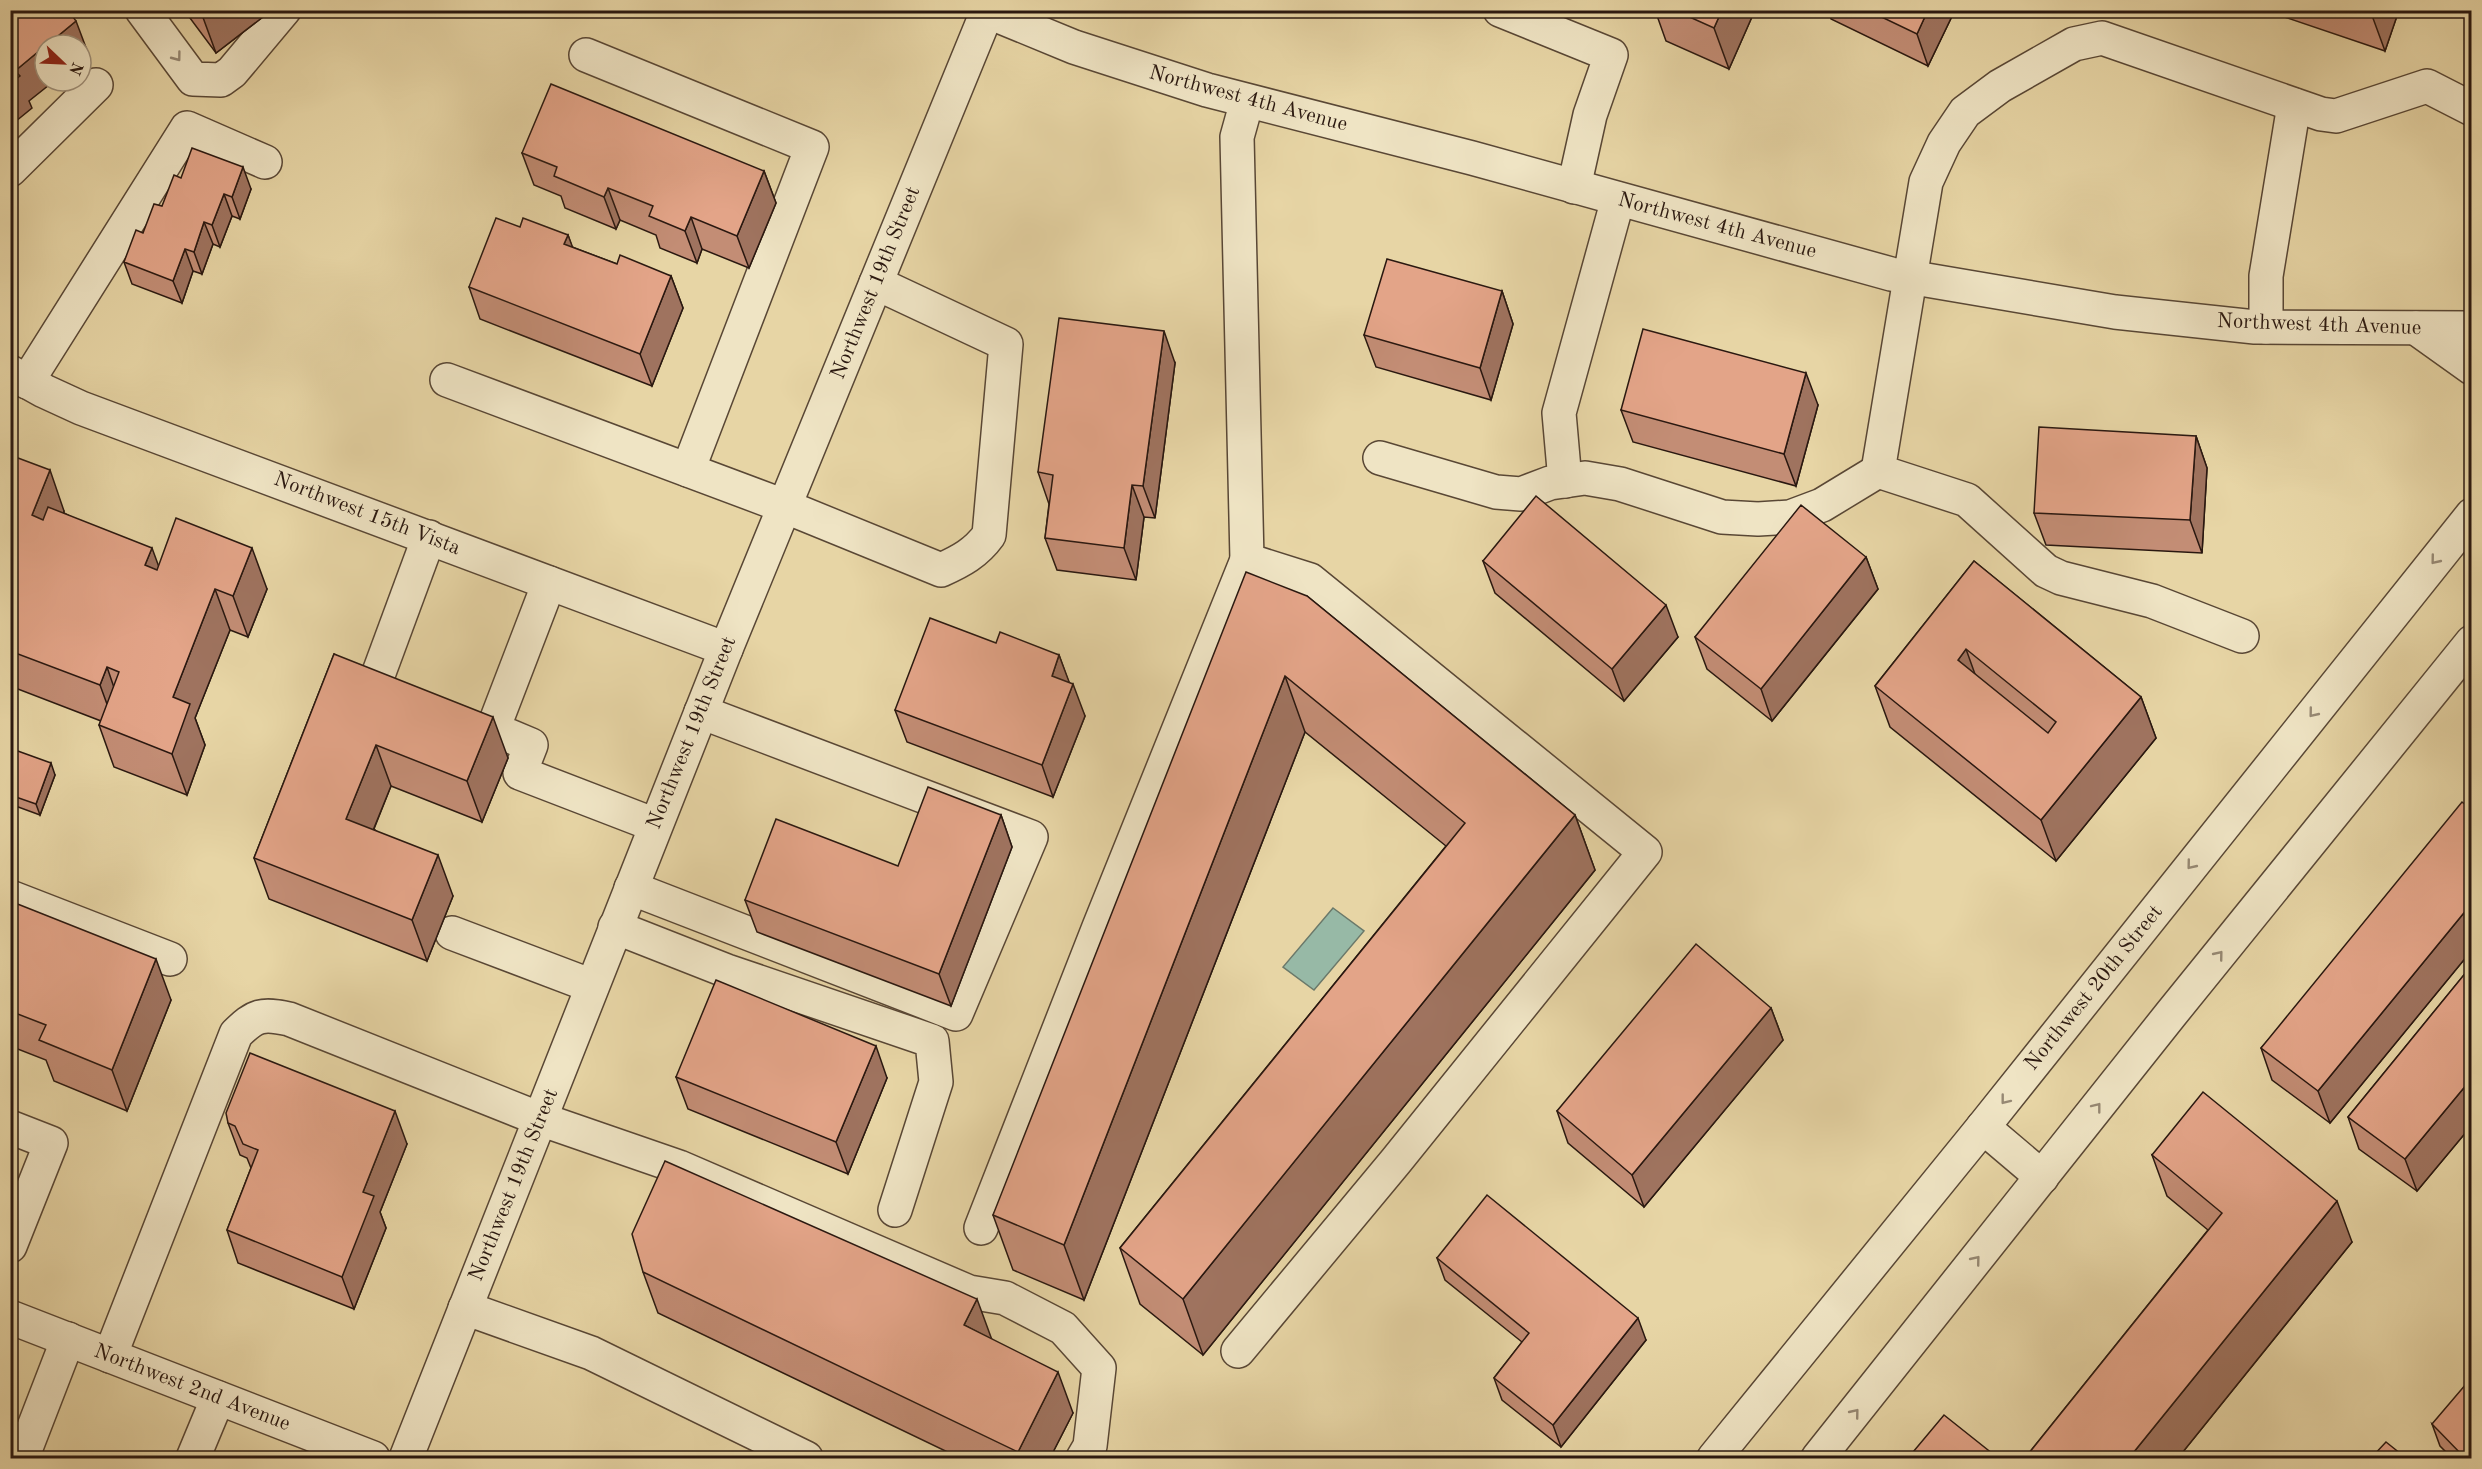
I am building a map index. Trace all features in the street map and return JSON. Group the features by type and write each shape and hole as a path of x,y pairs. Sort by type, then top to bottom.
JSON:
{"street":[{"path":"142,10 193,79 221,80 232,72 284,10"},
{"path":"1500,10 1611,54 1590,115 1575,187"},
{"name":"Northwest 4th Avenue","path":"986,11 1074,48 1207,90 1472,158 1890,274 2115,312 2266,327 2472,328"},
{"name":"Northwest 19th Street","path":"406,1458 726,649 986,11"},
{"path":"1380,458 1496,492 1521,494 1550,483 1585,478 1620,484 1722,517 1758,519 1790,517 1822,505 1878,471 1926,182 1944,143 1965,112 2000,86 2074,44 2102,38 2321,114 2336,116 2427,86 2472,109"},
{"path":"586,55 812,147 688,470"},
{"path":"10,170 96,85"},
{"path":"981,1228 1247,560 1237,136 1247,101"},
{"path":"2266,327 2266,276 2294,105"},
{"path":"19,377 187,128 265,162"},
{"path":"1565,481 1559,413 1618,199"},
{"path":"447,380 784,506 941,570 964,560 980,548 989,535 1006,345 876,283"},
{"path":"2416,328 2472,368"},
{"name":"Northwest 15th Vista","path":"19,377 81,408 726,649"},
{"path":"1878,471 1967,500 2046,571 2061,578 2152,601 2242,636"},
{"name":"Northwest 20th Street","path":"1714,1458 1983,1127 2472,515"},
{"path":"374,686 429,537"},
{"path":"1238,1351 1396,1161 1645,852 1310,580 1247,560"},
{"path":"549,583 493,729 531,745 520,773 656,825"},
{"path":"1818,1458 2472,642"},
{"path":"631,888 956,1014 1031,837 701,712"},
{"path":"10,897 170,960"},
{"path":"615,927 727,971 932,1041 936,1082 895,1210"},
{"path":"452,933 592,986"},
{"path":"110,1356 236,1034 251,1019 269,1014 289,1018 540,1119 679,1167 969,1293 1005,1298 1063,1328 1099,1368 1090,1446 1083,1458"},
{"path":"10,1127 51,1143 10,1246"},
{"path":"1983,1127 2042,1177"},
{"path":"465,1308 591,1353 806,1458"},
{"name":"Northwest 2nd Avenue","path":"10,1317 218,1398 302,1446 373,1458"},
{"path":"22,1458 68,1339"},
{"path":"193,1458 218,1398"}],"shaded area":[{"path":"1333,908 1364,931 1314,990 1283,967"}],"building":[{"path":"10,10 68,10 76,21 62,33 33,33 33,56 15,71 20,76 10,84"},
{"path":"1674,10 1722,10 1714,28"},
{"path":"1867,10 1928,10 1917,34"},
{"path":"551,84 764,171 737,236 691,217 685,231 649,216 653,206 608,188 604,197 554,176 557,167 522,153"},
{"path":"192,148 243,167 232,197 224,194 212,225 204,222 194,252 185,249 173,281 124,262 136,230 143,233 154,204 162,206 174,175 181,178"},
{"path":"496,218 520,227 523,218 568,235 564,244 617,264 620,255 671,276 640,354 469,287"},
{"path":"1387,259 1502,291 1480,368 1364,335"},
{"path":"1059,318 1164,331 1143,486 1132,485 1124,548 1045,538 1053,475 1038,472"},
{"path":"1643,329 1806,373 1784,454 1621,410"},
{"path":"2039,427 2196,436 2190,520 2034,513"},
{"path":"10,455 50,470 32,515 43,520 48,507 152,548 145,565 157,570 176,518 252,548 233,596 215,589 173,697 190,704 172,754 99,725 119,672 107,667 100,685 10,651"},
{"path":"1536,496 1666,605 1612,669 1483,561"},
{"path":"1801,505 1866,557 1761,689 1695,637"},
{"path":"1974,561 2141,697 2041,820 1875,686","holes":["1966,649 2056,722 2048,733 1958,660"]},
{"path":"1246,572 1307,596 1575,815 1183,1299 1120,1248 1465,823 1285,676 1064,1245 993,1215"},
{"path":"930,618 996,643 1000,632 1059,655 1052,676 1073,684 1042,765 895,710"},
{"path":"334,654 493,717 467,781 376,745 346,819 438,855 412,920 254,858"},
{"path":"15,750 51,763 36,804 10,795 10,761"},
{"path":"928,787 1001,815 939,974 745,900 776,819 898,866"},
{"path":"2462,802 2472,810 2472,903 2318,1091 2261,1048"},
{"path":"10,901 156,959 112,1070 39,1040 46,1025 10,1011"},
{"path":"1696,944 1771,1008 1632,1175 1557,1111"},
{"path":"2472,965 2472,1078 2405,1159 2348,1117"},
{"path":"716,980 876,1046 836,1142 676,1077"},
{"path":"250,1053 395,1111 363,1192 374,1196 342,1277 227,1230 258,1150 243,1144 235,1126 228,1123 226,1113"},
{"path":"2203,1092 2337,1201 2129,1458 2025,1458 2222,1213 2152,1155"},
{"path":"665,1161 977,1299 964,1325 1058,1372 1018,1452 643,1272 632,1234"},
{"path":"1487,1195 1638,1318 1553,1425 1494,1378 1529,1333 1437,1258"},
{"path":"2472,1377 2472,1458 2465,1458 2432,1424"},
{"path":"1944,1415 1998,1458 1908,1458"},
{"path":"2386,1442 2406,1458 2371,1458"}]}
